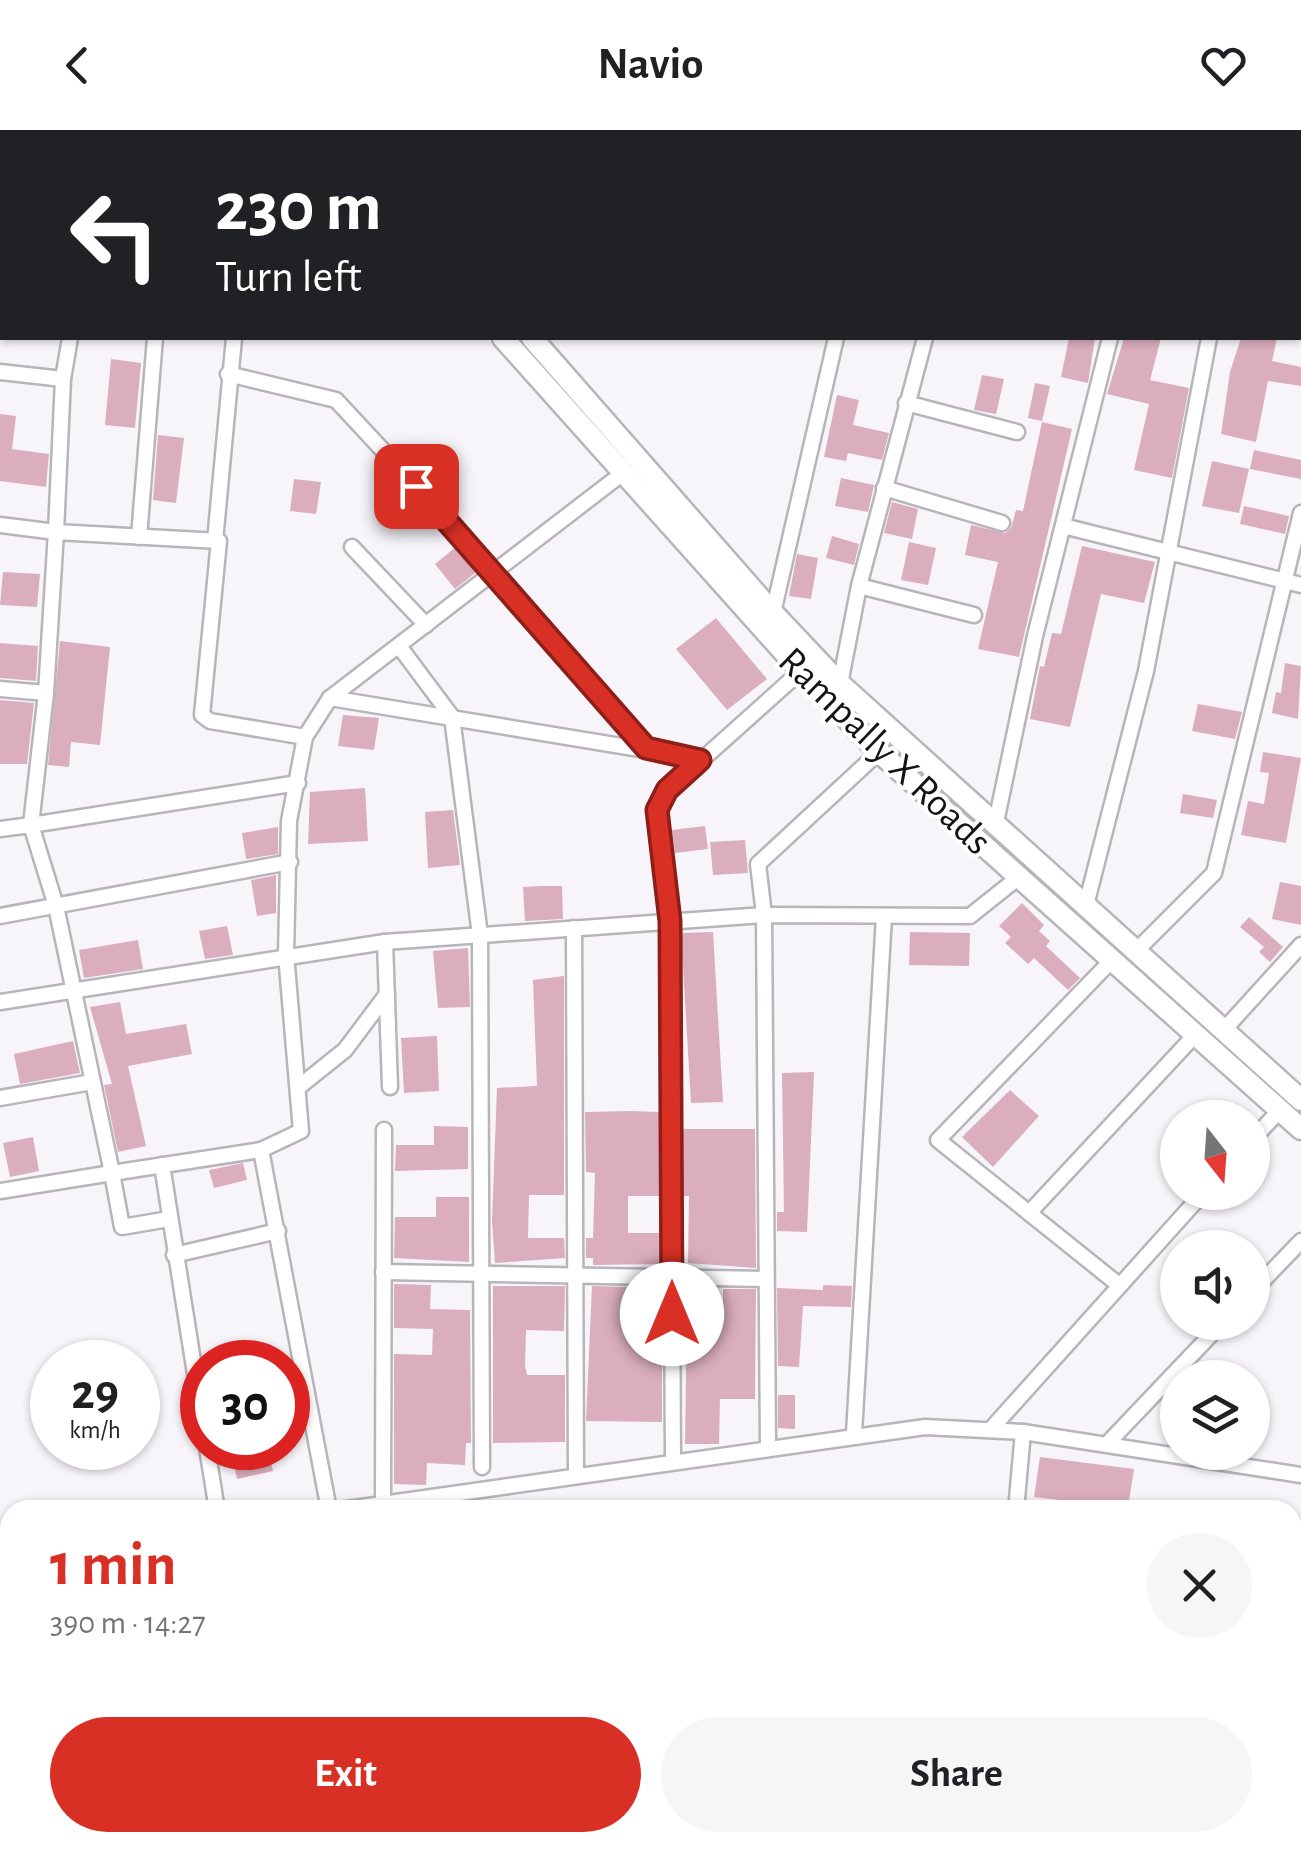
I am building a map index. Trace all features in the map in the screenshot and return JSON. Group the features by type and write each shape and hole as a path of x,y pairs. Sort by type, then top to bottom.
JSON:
{"main road":[{"name":"Rampally X Roads","path":"505,340 800,671 879,752 1301,1129"},
{"path":"534,340 840,684 994,828 1301,1100"}],"street":[{"path":"70,340 64,380 46,693 31,824 56,906 122,1228 169,1219"},
{"path":"140,536 154,340"},
{"path":"215,541 234,340"},
{"path":"773,613 836,340"},
{"path":"840,684 859,586 924,340"},
{"path":"994,828 1110,340"},
{"path":"1085,909 1146,671 1209,340"},
{"path":"0,372 64,380"},
{"path":"228,374 336,400 496,572 646,748"},
{"path":"906,403 1016,432"},
{"path":"0,1191 260,1150 301,1132 286,954 289,821 305,737 330,698 623,473"},
{"path":"884,488 1002,522"},
{"path":"1134,953 1214,873 1301,513"},
{"path":"0,525 219,541 202,715 210,721 305,737"},
{"path":"1064,526 1301,585"},
{"path":"352,547 426,625"},
{"path":"859,586 974,616"},
{"path":"400,646 452,717 480,935 482,1467"},
{"path":"673,1461 670,921 657,810 667,790 800,671"},
{"path":"0,689 46,693"},
{"path":"330,698 700,760"},
{"path":"768,1447 764,915 758,864 879,752"},
{"path":"0,830 298,782"},
{"path":"0,916 290,862"},
{"path":"0,1002 286,954 385,942 764,915 970,916 1018,877"},
{"path":"854,1434 884,916"},
{"path":"574,928 576,1475"},
{"path":"385,942 390,1087"},
{"path":"1222,1032 1301,945"},
{"path":"1112,960 938,1140 1119,1285"},
{"path":"300,1086 345,1050 387,994"},
{"path":"1029,1213 1195,1035"},
{"path":"0,1098 92,1082"},
{"path":"1270,1121 1280,1110"},
{"path":"383,1500 384,1130"},
{"path":"260,1150 327,1500"},
{"path":"162,1165 189,1340"},
{"path":"992,1428 1188,1210"},
{"path":"174,1255 278,1231"},
{"path":"1270,1273 1301,1241"},
{"path":"384,1272 766,1279"},
{"path":"1107,1444 1206,1340"},
{"path":"410,1500 854,1434 925,1427 992,1428 1301,1474"},
{"path":"1017,1500 1023,1432"},
{"path":"211,1470 215,1500"}],"building":[{"path":"1069,340 1095,340 1088,383 1061,377"},
{"path":"1123,340 1160,340 1150,380 1189,388 1172,478 1134,470 1149,404 1107,394"},
{"path":"1240,340 1277,340 1272,361 1301,367 1301,386 1268,381 1256,442 1221,434 1230,372"},
{"path":"111,359 141,363 135,428 105,425"},
{"path":"982,375 1004,379 996,414 974,410"},
{"path":"1035,383 1050,386 1042,421 1028,418"},
{"path":"837,395 859,400 853,425 889,433 882,460 848,453 846,461 824,457"},
{"path":"0,414 16,416 12,449 49,454 46,487 0,481"},
{"path":"1042,422 1072,429 1019,657 978,649 998,562 965,555 971,525 1005,533 1011,528 1016,510 1023,511"},
{"path":"158,435 184,438 176,503 153,500"},
{"path":"1254,450 1301,460 1301,479 1250,469"},
{"path":"1212,461 1249,469 1239,513 1202,506"},
{"path":"841,478 874,485 868,512 835,506"},
{"path":"294,479 321,482 316,514 290,511"},
{"path":"892,502 918,509 912,539 884,533"},
{"path":"1244,506 1289,516 1285,534 1240,524"},
{"path":"832,536 859,544 854,565 826,558"},
{"path":"909,542 936,548 928,585 901,580"},
{"path":"457,546 479,570 455,589 435,564"},
{"path":"1082,546 1155,562 1144,603 1101,594 1070,727 1030,719 1040,666 1044,667 1052,633 1061,634"},
{"path":"797,554 818,558 811,599 789,596"},
{"path":"3,572 40,574 37,607 0,605"},
{"path":"716,618 767,679 727,710 676,649"},
{"path":"60,641 110,647 100,745 71,742 69,767 48,765"},
{"path":"0,643 38,646 36,681 0,678"},
{"path":"1285,663 1301,666 1298,719 1272,713 1276,692 1281,693"},
{"path":"0,700 34,703 27,764 0,764"},
{"path":"1198,704 1242,712 1235,739 1192,731"},
{"path":"343,715 379,718 374,750 338,746"},
{"path":"1263,752 1301,758 1286,843 1241,835 1248,801 1264,804 1269,773 1260,772"},
{"path":"365,788 368,841 308,844 310,792"},
{"path":"1183,794 1217,800 1213,818 1180,813"},
{"path":"453,810 460,865 428,868 425,812"},
{"path":"705,826 708,849 675,853 672,830"},
{"path":"278,827 278,854 246,859 242,833"},
{"path":"745,840 748,873 713,875 710,842"},
{"path":"276,875 276,913 257,916 251,880"},
{"path":"1280,882 1301,886 1301,925 1272,919"},
{"path":"562,886 563,919 525,921 523,887"},
{"path":"1022,903 1044,925 1039,931 1050,941 1046,946 1080,978 1068,990 1034,958 1028,964 1005,943 1011,937 999,926"},
{"path":"1249,917 1283,947 1270,962 1259,952 1264,947 1240,927"},
{"path":"227,926 233,955 205,959 199,931"},
{"path":"713,932 723,1102 691,1103 681,933"},
{"path":"910,932 970,933 969,966 909,965"},
{"path":"138,940 143,969 84,978 79,950"},
{"path":"468,948 470,1007 438,1008 433,951"},
{"path":"564,976 564,1195 529,1195 528,1238 564,1238 565,1258 495,1263 492,1221 497,1088 537,1086 533,980"},
{"path":"120,1002 126,1034 186,1024 192,1054 128,1066 146,1146 118,1152 104,1085 112,1084 90,1007"},
{"path":"437,1036 439,1091 404,1093 401,1038"},
{"path":"73,1041 80,1073 20,1084 14,1054"},
{"path":"814,1072 807,1232 777,1231 777,1212 784,1212 782,1073"},
{"path":"1010,1090 1039,1116 993,1167 962,1137"},
{"path":"585,1112 660,1112 661,1196 628,1196 628,1233 661,1233 661,1264 593,1265 593,1258 586,1258 586,1238 593,1238 595,1173 586,1172"},
{"path":"434,1126 468,1127 468,1169 395,1171 396,1145 434,1145"},
{"path":"682,1129 755,1129 756,1268 688,1263 689,1196 682,1196"},
{"path":"33,1137 39,1171 10,1177 3,1143"},
{"path":"243,1163 247,1180 214,1188 209,1170"},
{"path":"436,1197 469,1197 469,1262 394,1258 395,1217 436,1217"},
{"path":"394,1284 431,1285 430,1309 470,1310 471,1443 466,1443 465,1465 427,1463 426,1485 394,1484 394,1354 432,1355 433,1329 394,1328"},
{"path":"823,1285 852,1286 851,1307 803,1306 799,1367 778,1366 777,1288 823,1290"},
{"path":"493,1286 565,1286 564,1331 526,1330 525,1365 527,1375 565,1375 565,1442 493,1443"},
{"path":"592,1286 627,1287 626,1331 662,1332 662,1422 586,1421"},
{"path":"723,1289 756,1289 755,1399 720,1399 719,1444 685,1444 687,1309 723,1309"},
{"path":"778,1395 795,1395 795,1429 778,1428"},
{"path":"1040,1457 1134,1469 1129,1500 1034,1497"},
{"path":"235,1470 273,1470 273,1471 237,1479"}],"route":[{"path":"416,486 496,572 646,748 700,760 667,790 657,810 670,921 672,1314"}]}
